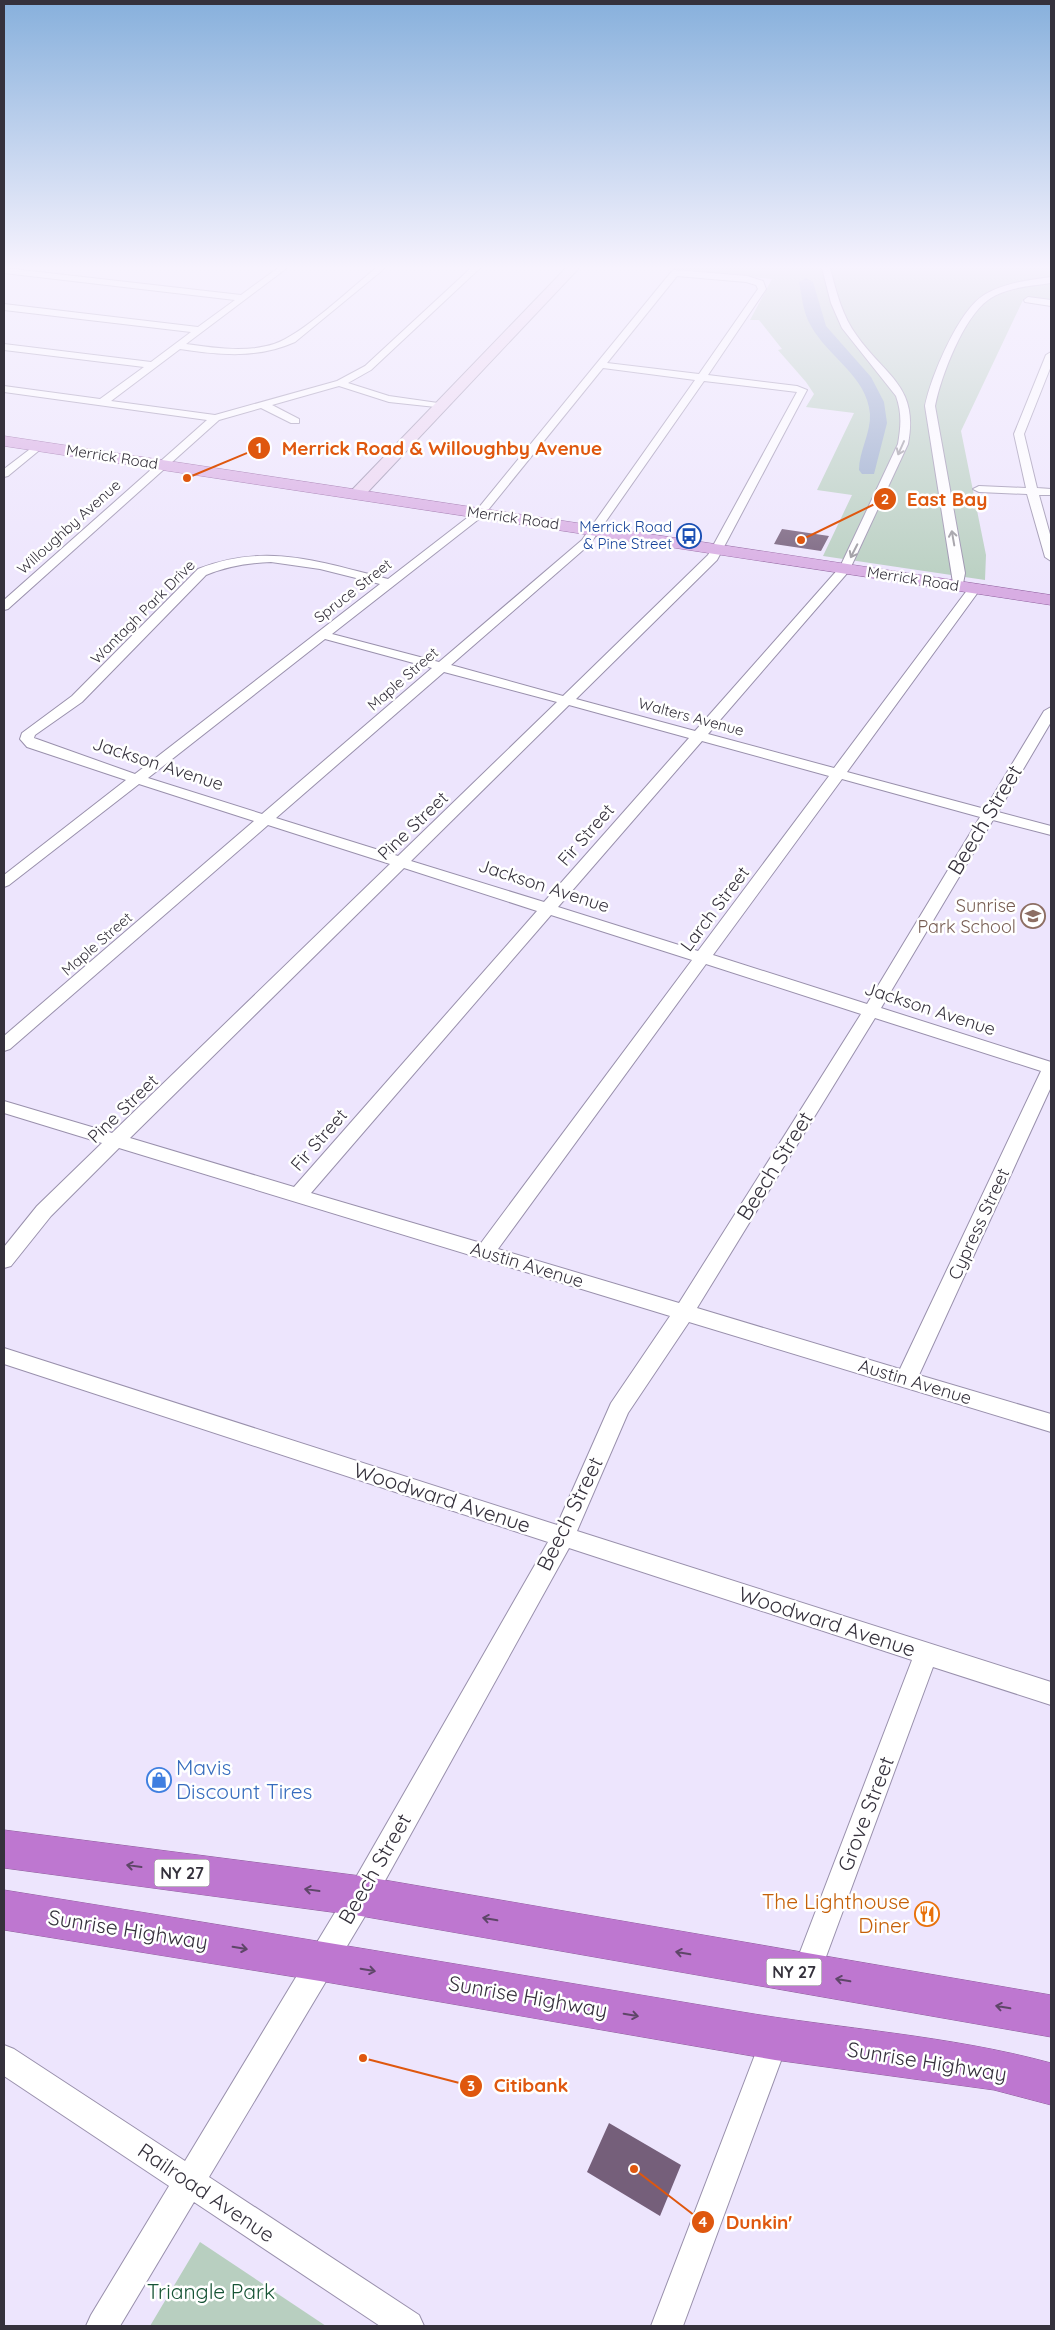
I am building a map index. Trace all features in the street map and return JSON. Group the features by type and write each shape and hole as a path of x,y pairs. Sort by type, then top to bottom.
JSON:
{"highway":[{"name":"NY 27","path":"4,1849 361,1896 1051,2016"},
{"name":"Sunrise Highway","path":"4,1910 320,1961 775,2039 994,2069 1051,2084"}],"main road":[{"name":"Merrick Road","path":"4,441 1051,600"}],"street":[{"path":"103,402 136,377"},
{"name":"Willoughby Avenue","path":"4,606 215,418 340,383 352,377"},
{"path":"357,494 469,377"},
{"name":"Spruce Street","path":"4,882 480,513 590,377"},
{"name":"Pine Street","path":"4,1261 44,1211 713,557 718,549 720,540 802,390 702,377"},
{"name":"Maple Street","path":"4,1046 586,542 702,377"},
{"name":"Fir Street","path":"297,1196 845,568 903,444 908,422 901,394 889,377"},
{"path":"939,377 933,388 930,406 960,573 966,587"},
{"path":"1042,377 1020,434 1032,491 1051,557"},
{"path":"340,383 358,392 386,400 441,406"},
{"path":"4,389 215,418"},
{"path":"261,404 295,421"},
{"path":"4,474 38,446"},
{"path":"979,489 1051,492"},
{"name":"Wantagh Park Drive","path":"27,739 29,733 77,699 202,572 216,565 231,560 266,558 333,569 390,583"},
{"name":"Larch Street","path":"485,1252 840,774 966,587"},
{"name":"Walters Avenue","path":"323,635 1051,831"},
{"name":"Beech Street","path":"102,2326 320,1961 361,1896 562,1537 619,1409 684,1312 871,1011 1051,711"},
{"name":"Jackson Avenue","path":"27,739 32,744 137,779 1051,1068"},
{"name":"Cypress Street","path":"906,1379 1051,1068"},
{"name":"Austin Avenue","path":"4,1108 1051,1423"},
{"name":"Woodward Avenue","path":"4,1356 1051,1694"},
{"name":"Grove Street","path":"806,1973 926,1654"},
{"path":"667,2326 775,2039"},
{"name":"Railroad Avenue","path":"4,2059 408,2326"}],"green space":[{"path":"801,377 987,377 961,431 986,555 985,580 823,556 852,495 817,490 854,413 806,407 814,394"},
{"name":"Triangle Park","path":"200,2242 326,2326 150,2326"}],"building":[{"path":"782,529 829,536 821,551 774,544"},
{"path":"609,2123 681,2165 660,2216 587,2172"}],"waterway":[{"path":"862,377 872,390 878,413 877,431 868,461 868,470"}],"place":[{"name":"Merrick Road & Willoughby Avenue","path":"187,478"},
{"name":"Merrick Road & Pine Street","path":"689,536"},
{"name":"East Bay","path":"801,540"},
{"name":"Sunrise Park School","path":"1033,916"},
{"name":"Mavis Discount Tires","path":"159,1780"},
{"name":"The Lighthouse Diner","path":"927,1914"},
{"name":"Citibank","path":"363,2058"},
{"name":"Dunkin'","path":"634,2169"}]}
